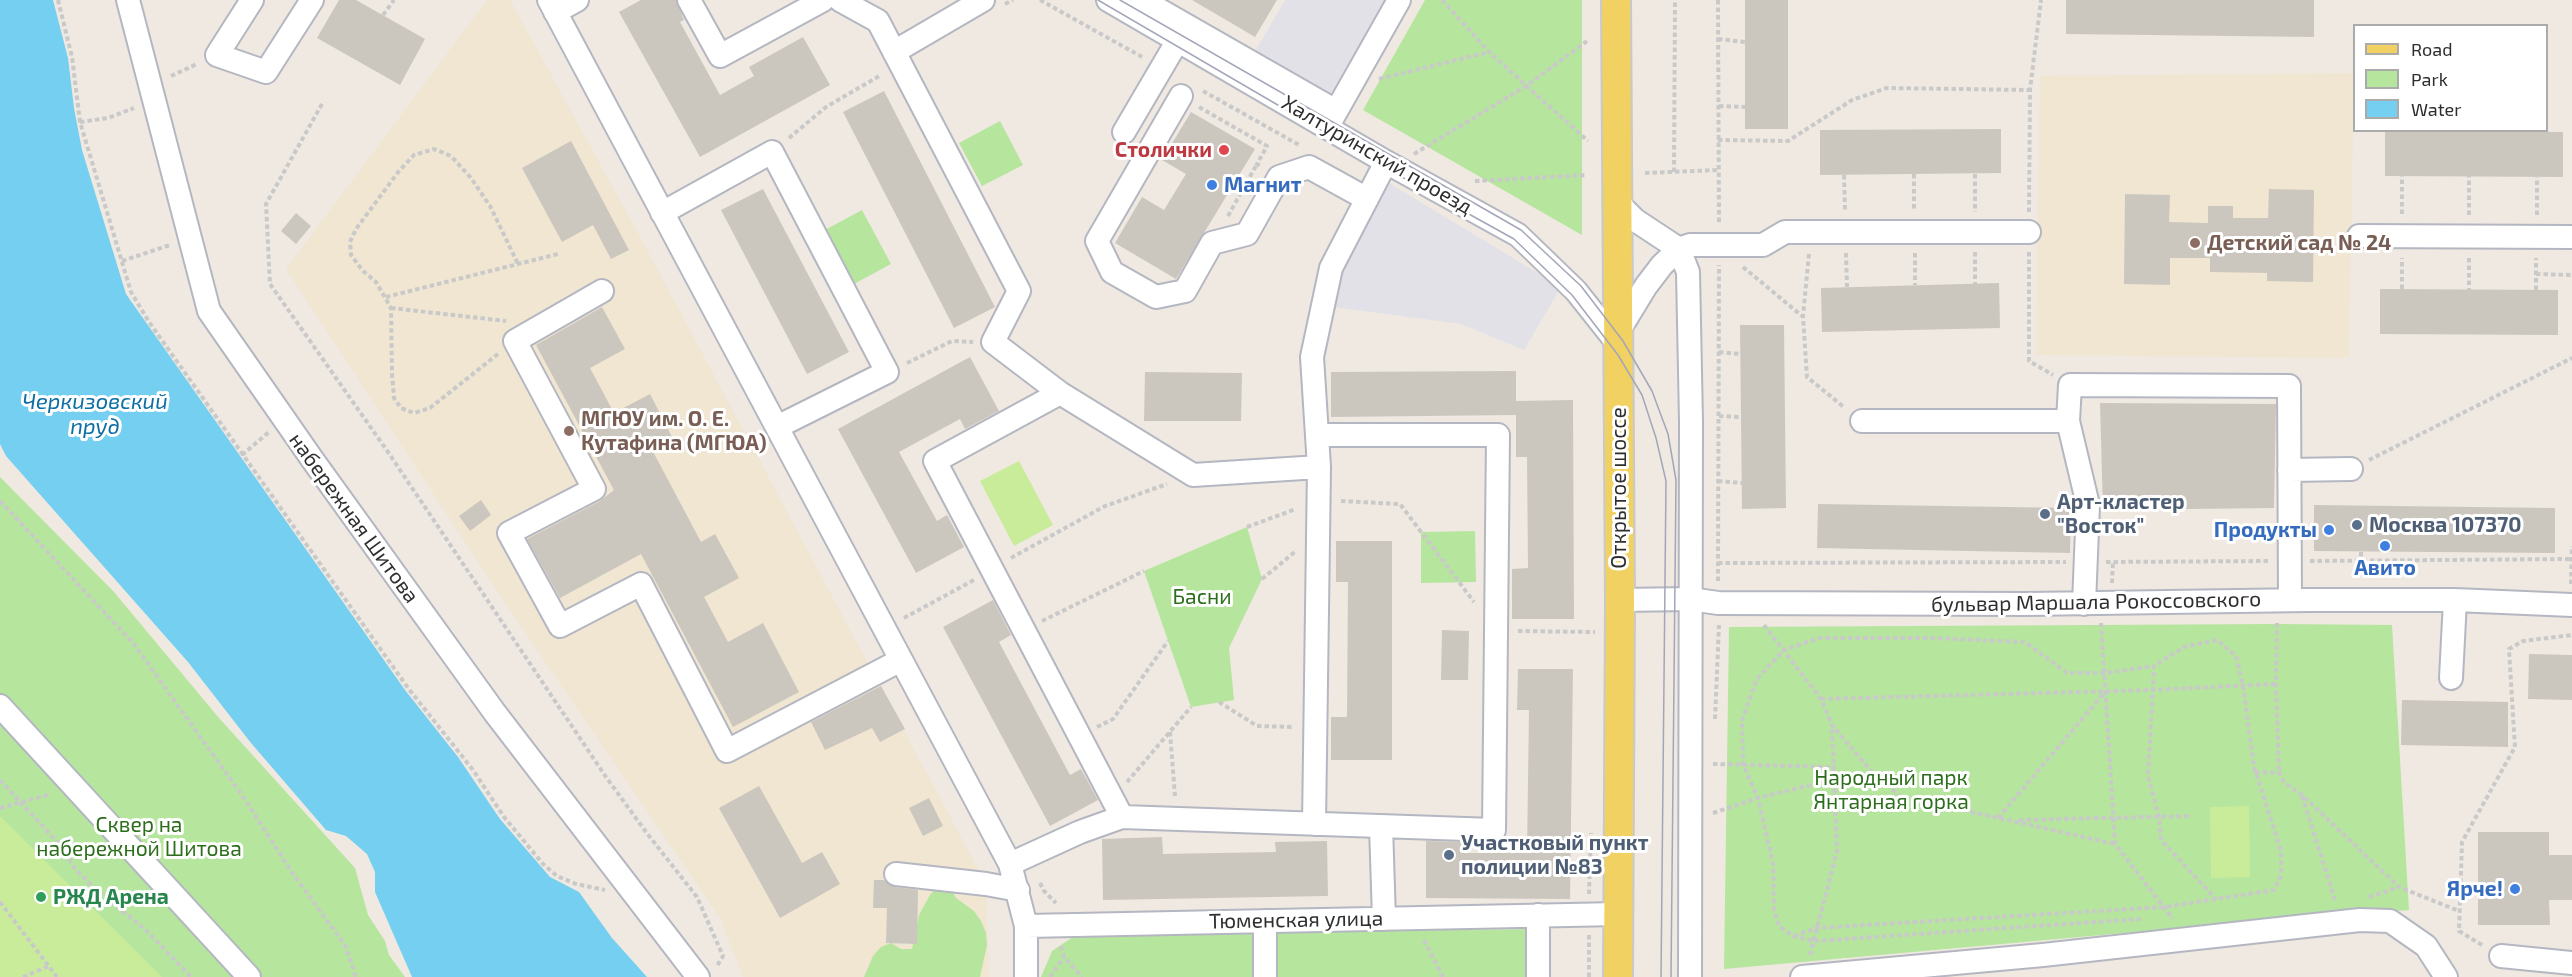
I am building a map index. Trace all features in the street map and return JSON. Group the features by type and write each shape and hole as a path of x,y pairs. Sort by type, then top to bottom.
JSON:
{"main road":[{"name":"Открытое шоссе","path":"1616,0 1620,600 1618,977"}],"street":[{"name":"набережная Шитова","path":"128,0 209,311 284,420 495,713 707,974"},
{"path":"252,0 217,55 266,72 312,0"},
{"path":"577,0 552,6 901,660 1019,859 1018,890 1026,926 1026,977"},
{"path":"689,0 720,56 823,0"},
{"path":"840,0 878,21 1019,291 993,342 1060,393 1193,475 1319,467"},
{"path":"897,58 983,0"},
{"name":"Халтуринский проезд","path":"1108,0 1178,40 1331,119 1386,162 1518,235 1576,291 1618,338"},
{"path":"1142,0 1331,119 1399,0"},
{"path":"1124,132 1178,40"},
{"path":"1192,93 1097,241 1112,272 1156,297 1185,291 1212,243 1247,234 1280,177 1309,167 1367,199"},
{"path":"662,213 772,152 887,372 777,428"},
{"path":"1314,824 1319,467 1312,357 1331,268 1386,162"},
{"path":"1617,196 1623,208 1635,220 1679,249 1688,272 1691,421 1690,977"},
{"path":"1618,338 1646,286 1679,249 1690,245 1719,247 1763,245 1785,232 2029,232"},
{"path":"2359,236 2572,237"},
{"path":"602,291 515,340 594,489 509,533 560,626 641,584 727,751 901,660"},
{"path":"2092,610 2085,562 2088,505 2068,421 2070,385 2289,386 2290,561 2285,608"},
{"path":"1060,393 935,461 1117,808"},
{"path":"1862,421 2068,421"},
{"path":"1019,859 1080,832 1117,808 1176,819 1494,830 1498,435 1317,435"},
{"path":"2289,470 2351,470"},
{"name":"бульвар Маршала Рокоссовского","path":"1620,600 1690,599 1718,603 2092,610 2285,608 2455,600 2571,605"},
{"path":"2451,678 2455,600"},
{"path":"0,706 249,977"},
{"path":"1381,826 1384,919"},
{"path":"896,874 1018,890"},
{"name":"Тюменская улица","path":"1026,926 1618,914"},
{"path":"1538,977 1539,915"},
{"path":"1802,977 2360,920 2390,921 2426,946 2446,977"},
{"path":"1265,921 1265,977"},
{"path":"2500,956 2572,963"}],"path":[{"path":"58,0 72,57 80,122 131,292 149,322 408,688 473,770 504,817 543,864 557,876 576,884 609,890"},
{"path":"383,15 394,0"},
{"path":"1040,0 1162,68"},
{"path":"1442,0 1489,52 1588,141"},
{"path":"1674,172 1675,0"},
{"path":"1715,720 1720,620 1718,603 1718,0"},
{"path":"2041,0 2030,90 2029,360 2070,385"},
{"path":"1718,39 1745,42"},
{"path":"1410,156 1526,86 1587,41"},
{"path":"1350,86 1489,52"},
{"path":"80,122 108,118 217,55"},
{"path":"772,152 826,107 897,58"},
{"path":"1718,140 1788,141 1852,100 1887,88 2030,90"},
{"path":"1192,93 1303,147"},
{"path":"1192,93 1267,146 1212,243"},
{"path":"322,104 266,204 270,284 388,452 606,777 697,897 723,956 707,974"},
{"path":"1719,106 1745,106"},
{"path":"515,340 430,408 414,413 401,408 394,398 391,308 386,297 351,255 350,242 356,229 399,171 414,155 434,149 451,156 471,178 490,206 518,264"},
{"path":"1257,164 1280,177"},
{"path":"1645,173 1718,170"},
{"path":"1475,181 1587,175"},
{"path":"1811,232 1803,316 1807,377 1862,421"},
{"path":"1719,247 1803,316"},
{"path":"122,261 146,253"},
{"path":"386,297 558,254"},
{"path":"2536,274 2572,275"},
{"path":"391,308 543,325"},
{"path":"887,372 952,341 993,342"},
{"path":"1719,352 1740,354"},
{"path":"2351,470 2572,358"},
{"path":"1719,416 1741,417"},
{"path":"242,455 258,441"},
{"path":"901,620 1105,506 1193,475"},
{"path":"1719,481 1742,483"},
{"path":"1247,527 1319,500 1400,504 1496,631 1619,632"},
{"path":"0,501 134,644 246,801 293,874 345,945 356,977"},
{"path":"1262,579 1318,534"},
{"path":"2571,605 2572,546"},
{"path":"2361,552 2361,561"},
{"path":"2408,552 2409,560"},
{"path":"2470,552 2470,560"},
{"path":"2538,553 2538,560"},
{"path":"1718,563 2572,559"},
{"path":"1024,630 1144,571"},
{"path":"2285,608 2276,684 2279,773 2284,782 2302,795 2399,887 2459,911"},
{"path":"2092,610 2106,673 2115,844 2189,939"},
{"path":"1758,617 1821,699 1832,725 1871,771 1900,796 2115,844"},
{"path":"2500,956 2459,931 2462,842 2515,747 2509,648 2523,641 2572,635"},
{"path":"1793,936 1816,928 2164,908 2274,890 2281,876 2281,851 2255,772 2243,686 2236,656 2217,640 2184,647 2154,666 2106,673 2067,673 2025,642 1934,638 1820,638 1784,650 1756,678 1742,720 1743,765 1758,798 1773,864 1774,910 1779,926 1793,936 1814,941 2148,919"},
{"path":"1080,737 1113,718 1168,641"},
{"path":"2154,666 2148,776 2159,817 2161,840 2216,900"},
{"path":"1821,699 2151,690 2276,684"},
{"path":"1998,818 2106,691"},
{"path":"1219,702 1257,726 1316,728"},
{"path":"1117,808 1170,731 1191,707"},
{"path":"1814,941 1837,851 1832,725"},
{"path":"1170,731 1176,819"},
{"path":"1713,774 1714,753"},
{"path":"1713,764 1835,767"},
{"path":"2255,772 2279,773"},
{"path":"1712,803 1712,813 1758,798 1835,779"},
{"path":"0,780 59,844 76,870 100,893 147,931 191,977"},
{"path":"2302,795 2337,906"},
{"path":"0,808 20,802"},
{"path":"2011,821 2192,816"},
{"path":"1019,859 1044,891 1059,905"},
{"path":"2358,900 2399,887"},
{"path":"0,902 57,977"},
{"path":"2160,918 2184,916"},
{"path":"1419,931 1443,977"},
{"path":"1061,945 1064,957 1082,977"},
{"path":"1050,977 1064,957"},
{"path":"23,977 49,966"}],"shaded area":[{"name":"МГЮУ им. О. Е. Кутафина (МГЮА)","path":"487,0 510,0 639,235 986,884 989,977 743,977 720,918 499,594 286,269"},
{"path":"1285,0 1385,0 1329,98 1253,55"},
{"name":"Детский сад № 24","path":"2353,73 2349,358 2036,355 2040,76"},
{"path":"1389,183 1561,287 1524,350 1461,324 1333,307 1340,271"}],"green space":[{"path":"1425,0 1582,0 1582,235 1363,110"},
{"path":"1000,121 1023,165 982,186 959,143"},
{"path":"862,210 891,264 854,284 825,230"},
{"path":"1019,461 1053,525 1014,546 980,481"},
{"name":"Сквер на набережной Шитова","path":"0,477 114,592 219,718 355,868 368,915 385,941 389,955 405,977 0,977"},
{"name":"Басни","path":"1247,527 1262,579 1229,648 1234,700 1191,707 1144,571"},
{"path":"1475,531 1476,582 1421,583 1421,532"},
{"name":"Народный парк Янтарная горка","path":"2392,625 2409,910 1724,969 1729,627"},
{"path":"2249,806 2250,877 2211,878 2210,807"},
{"name":"РЖД Арена","path":"0,816 162,977 0,977"},
{"path":"938,886 950,887 956,898 974,911 981,921 986,933 987,945 980,977 864,977 873,956 881,947 891,943 901,949 912,949 919,915"},
{"path":"1532,929 1530,977 1041,977 1052,951 1076,935"}],"water":[{"name":"Черкизовский пруд","path":"0,0 53,0 68,58 82,150 126,294 405,690 458,757 500,819 550,877 579,892 612,938 647,977 412,977 375,892 375,872 367,854 346,836 326,830 251,743 188,662 6,456 0,444"}],"building":[{"path":"339,0 356,0 425,39 400,85 317,38"},
{"path":"641,0 676,0 684,20 680,22 720,95 754,76 749,67 803,37 830,85 700,157 619,12"},
{"path":"1192,0 1277,0 1255,37"},
{"path":"1745,0 1788,0 1788,129 1745,129"},
{"path":"2066,0 2314,0 2314,37 2066,34"},
{"path":"884,91 995,307 954,328 843,112"},
{"path":"1191,112 1255,149 1176,279 1115,243 1142,197 1164,210 1186,174 1162,160"},
{"path":"2001,129 2001,173 1820,175 1820,130"},
{"path":"2385,132 2563,132 2563,177 2385,176"},
{"path":"571,141 629,250 611,259 593,225 562,242 522,168"},
{"path":"763,189 849,352 807,374 721,210"},
{"path":"2269,189 2314,190 2313,282 2267,281 2267,273 2210,272 2210,258 2170,258 2170,285 2124,284 2125,194 2170,195 2169,222 2208,223 2208,206 2233,206 2233,218 2268,218"},
{"path":"296,213 311,226 296,244 281,231"},
{"path":"1999,283 2000,328 1822,332 1821,288"},
{"path":"2380,289 2558,290 2558,335 2380,334"},
{"path":"602,307 625,349 590,368 614,413 650,394 672,437 651,448 701,542 715,534 739,578 704,597 728,642 763,623 799,692 733,727 641,554 560,598 527,539 600,501 614,490 536,345"},
{"path":"1740,325 1784,325 1786,508 1742,509"},
{"path":"970,357 999,411 965,429 960,419 899,452 937,521 947,515 964,547 916,573 838,429"},
{"path":"1516,371 1516,401 1573,400 1574,619 1512,619 1512,569 1528,568 1527,457 1516,457 1516,415 1331,417 1331,372"},
{"path":"1145,372 1242,373 1241,421 1144,421"},
{"path":"2100,403 2276,404 2274,508 2103,510"},
{"path":"481,500 491,515 470,531 459,516"},
{"path":"1818,504 2071,508 2070,553 1817,548"},
{"path":"2314,505 2555,508 2555,553 2314,551"},
{"path":"1336,541 1392,541 1392,760 1331,760 1331,717 1347,717 1348,582 1336,582"},
{"path":"993,600 1011,635 999,642 1070,775 1081,769 1098,800 1050,826 943,627"},
{"path":"1442,630 1469,631 1468,680 1441,680"},
{"path":"2529,654 2572,655 2572,700 2528,699"},
{"path":"1518,669 1573,669 1570,899 1426,898 1426,841 1462,842 1462,853 1527,853 1529,710 1517,710"},
{"path":"881,686 905,729 880,742 872,728 825,750 811,722"},
{"path":"2402,700 2508,702 2508,747 2401,745"},
{"path":"759,786 802,863 822,852 840,884 780,918 719,808"},
{"path":"929,798 943,826 923,836 909,808"},
{"path":"2478,832 2549,832 2549,855 2572,855 2572,900 2549,900 2550,925 2478,925"},
{"path":"1162,837 1163,854 1276,852 1275,842 1327,841 1328,896 1103,900 1102,839"},
{"path":"874,880 884,880 895,887 918,890 917,944 886,943 887,908 873,908"}],"tram line":[{"path":"1098,0 1384,167 1514,239 1572,295 1618,355 1642,395 1656,438 1666,481 1661,977"},
{"path":"1120,0 1521,230 1581,286 1623,341 1652,391 1668,434 1676,480 1671,977"}],"place":[{"name":"Столички","path":"1224,150"},
{"name":"Магнит","path":"1212,185"},
{"name":"Детский сад № 24","path":"2195,243"},
{"name":"МГЮУ им. О. Е. Кутафина (МГЮА)","path":"569,431"},
{"name":"Арт-кластер \"Восток\"","path":"2045,514"},
{"name":"Москва 107370","path":"2357,525"},
{"name":"Продукты","path":"2329,530"},
{"name":"Авито","path":"2385,546"},
{"name":"Участковый пункт полиции №83","path":"1449,855"},
{"name":"Ярче!","path":"2515,889"},
{"name":"РЖД Арена","path":"41,897"}]}
